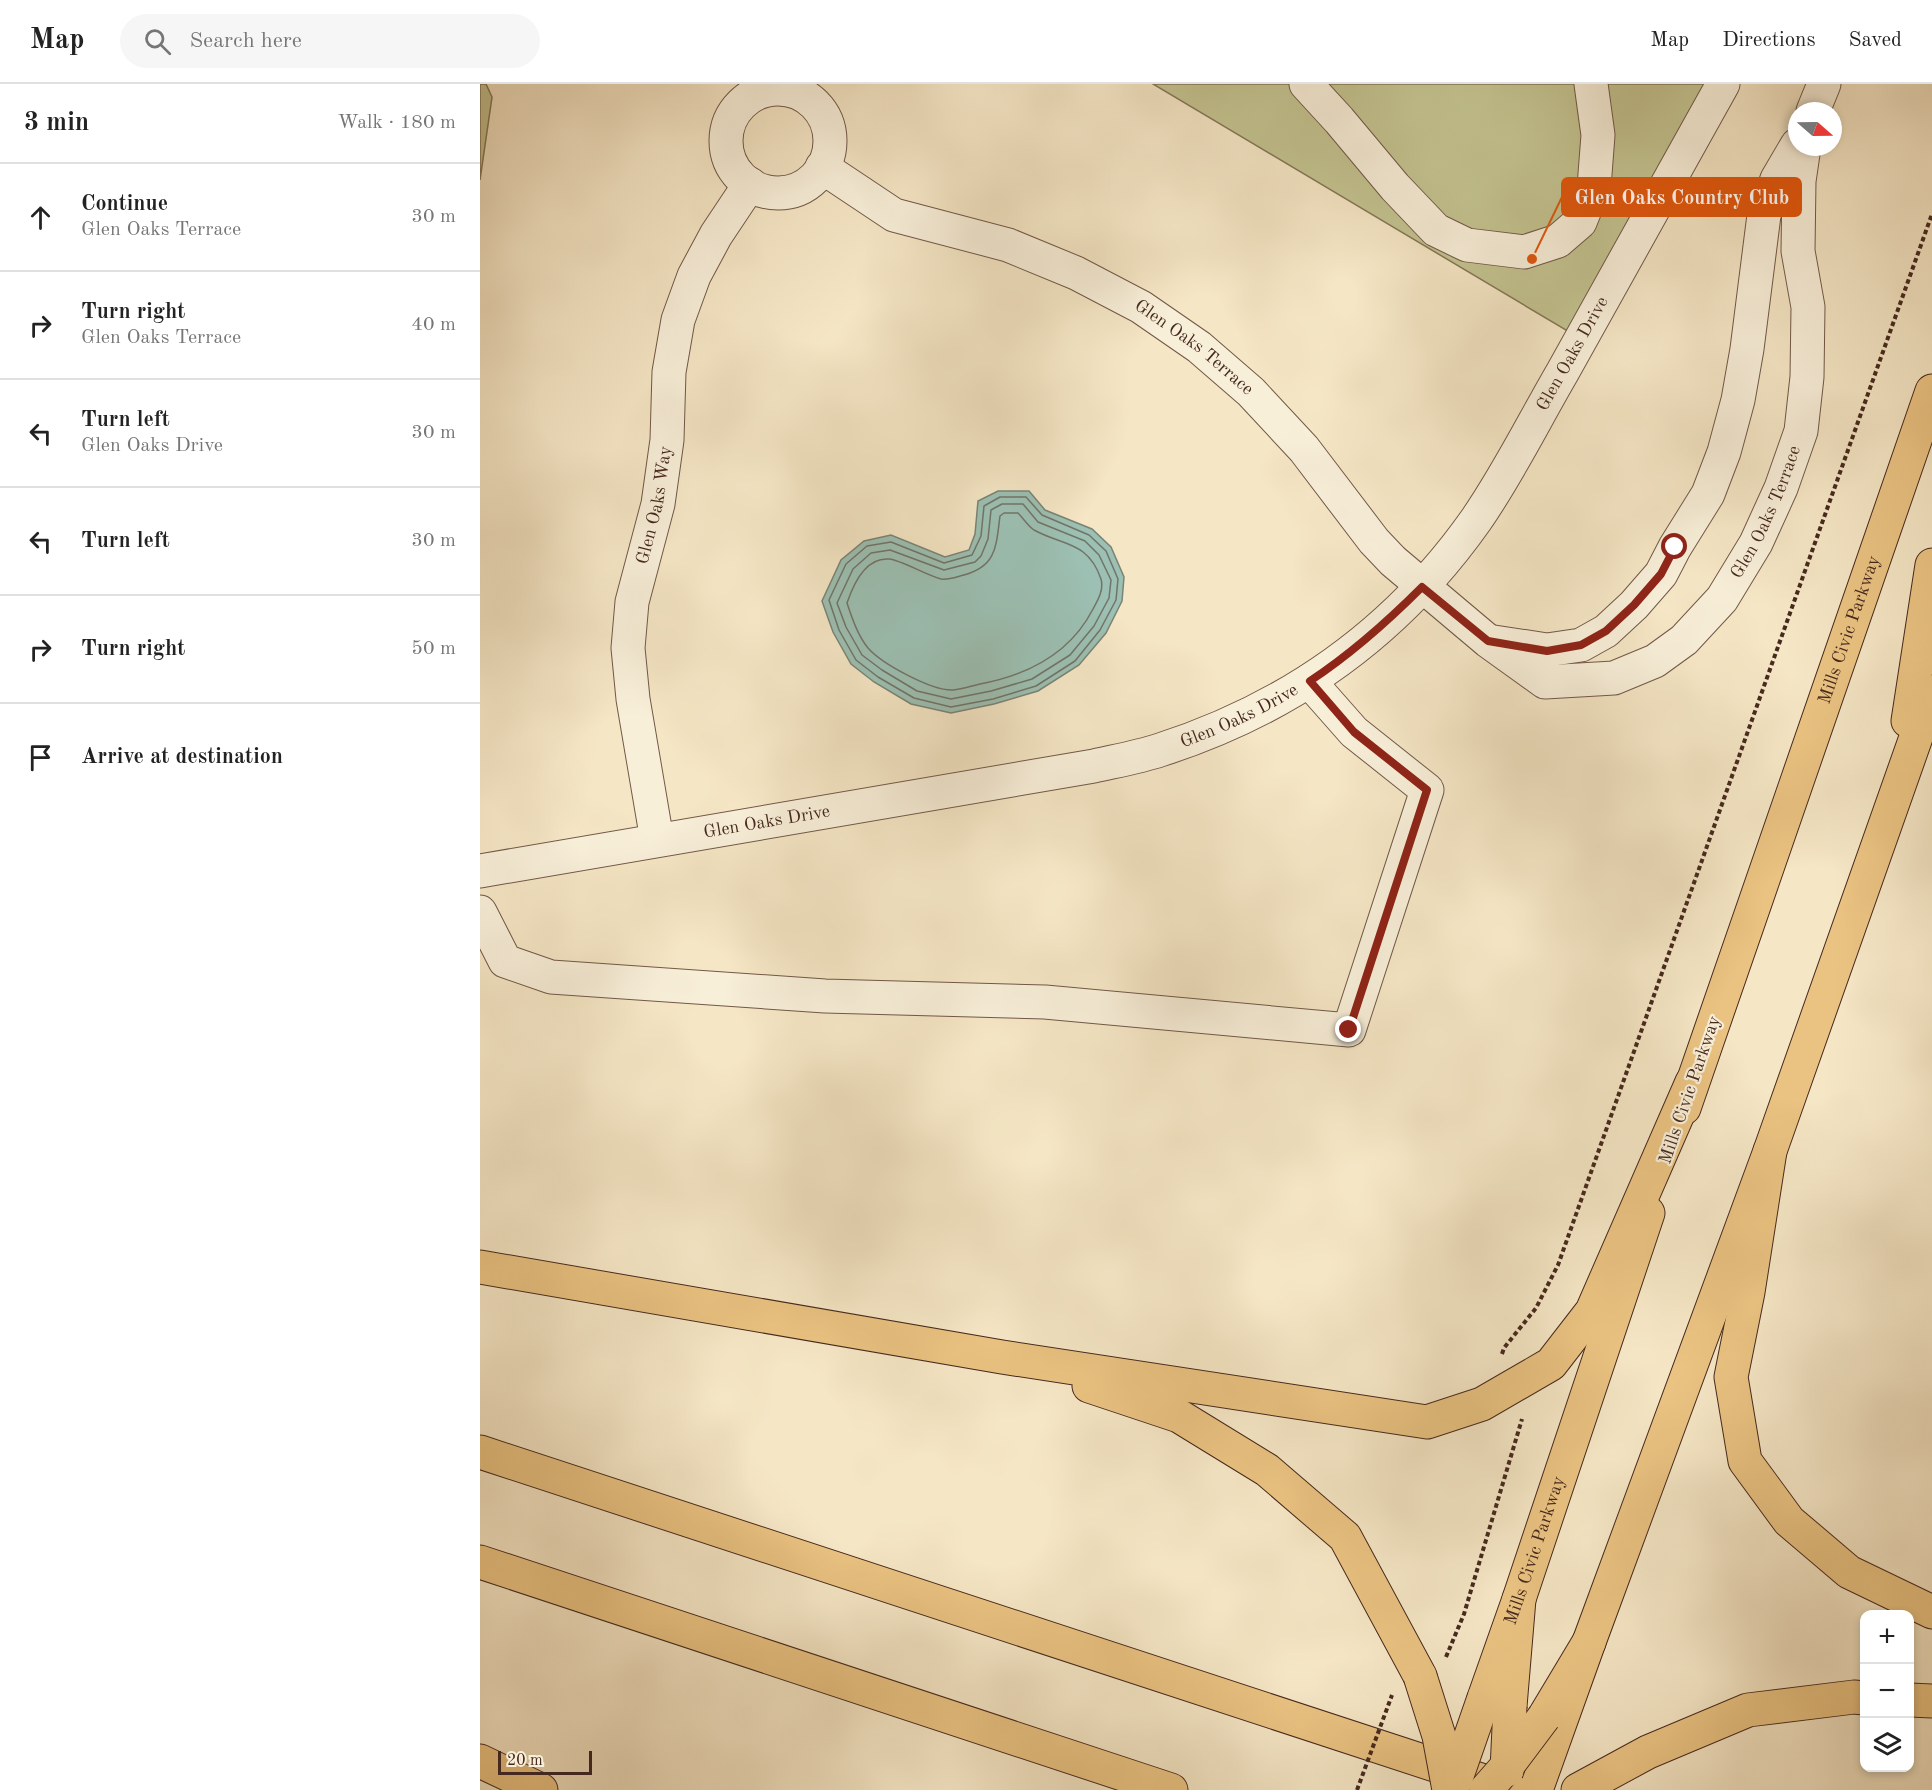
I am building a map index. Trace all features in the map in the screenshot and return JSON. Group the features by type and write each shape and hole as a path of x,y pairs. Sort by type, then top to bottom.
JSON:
{"main road":[{"name":"Mills Civic Parkway","path":"1497,1702 1519,1599 1692,1082 1932,391"},
{"path":"1897,791 1932,565"},
{"path":"1486,1790 1508,1782 1552,1720 1589,1642 1770,1151 1932,692"},
{"path":"480,1267 1002,1357 1427,1422 1482,1404 1551,1364 1592,1311 1692,1082"},
{"path":"1770,1151 1748,1292 1731,1377 1745,1461 1789,1521 1849,1572 1932,1612"},
{"path":"1002,1357 1179,1416 1268,1470 1345,1537 1420,1676 1439,1737 1450,1790"},
{"path":"480,1452 1508,1782"},
{"path":"480,1562 1171,1790"},
{"path":"1578,1790 1648,1752 1748,1710 1860,1698"},
{"path":"1914,1700 1932,1701"},
{"path":"1450,1790 1497,1702"},
{"path":"1497,1702 1508,1782"},
{"path":"1536,1790 1552,1720"},
{"path":"480,1761 541,1790"}],"street":[{"path":"1306,84 1395,187 1437,230 1467,245 1524,252 1558,241 1580,222 1594,188 1598,135 1591,84"},
{"name":"Glen Oaks Drive","path":"480,871 1082,768 1158,751 1223,728 1279,700 1310,681 1336,664 1385,624 1422,587 1476,519 1723,84"},
{"path":"1817,102 1824,84"},
{"path":"753,89 789,90 806,97 819,109 827,124 830,142 822,167 818,174 804,186 789,192 772,193 756,188 742,179 732,166 727,150 727,133 732,117 753,89"},
{"name":"Glen Oaks Terrace","path":"1488,641 1547,651 1581,645 1606,631 1634,605 1661,574 1708,494 1724,452 1738,400 1747,349 1764,215 1778,179 1791,156"},
{"name":"Glen Oaks Terrace","path":"822,167 894,215 1008,245 1076,273 1141,307 1198,347 1251,392 1304,449 1374,541 1422,587 1488,641 1545,682 1614,678 1655,661 1684,640 1722,599 1756,543 1781,488 1801,431 1807,377 1808,307 1798,251 1799,182 1803,156"},
{"name":"Glen Oaks Way","path":"657,840 633,699 628,648 632,602 658,504 667,440 669,372 678,320 694,276 716,235 750,184"},
{"path":"480,912 505,961 551,977 825,996 1045,1002 1349,1030 1427,790 1354,732 1310,681"}],"path":[{"path":"1357,1790 1393,1690 1442,1666 1464,1614 1522,1419 1498,1362 1504,1348 1536,1308 1558,1265 1932,214"}],"green space":[{"path":"480,84 486,84 492,97 480,180"},
{"path":"1153,84 1706,84 1581,339"}],"water":[{"path":"998,491 1029,491 1045,510 1092,529 1111,547 1124,577 1122,601 1106,633 1079,665 1038,691 994,704 951,713 911,704 874,682 851,664 833,632 822,601 841,560 864,541 891,535 945,557 969,550 975,534 978,501"}],"place":[{"name":"Glen Oaks Country Club","path":"1532,259"}],"route":[{"path":"1349,1030 1427,790 1354,732 1310,681 1336,664 1385,624 1422,587 1488,641 1547,651 1581,645 1606,631 1634,605 1661,574 1675,547"}]}
